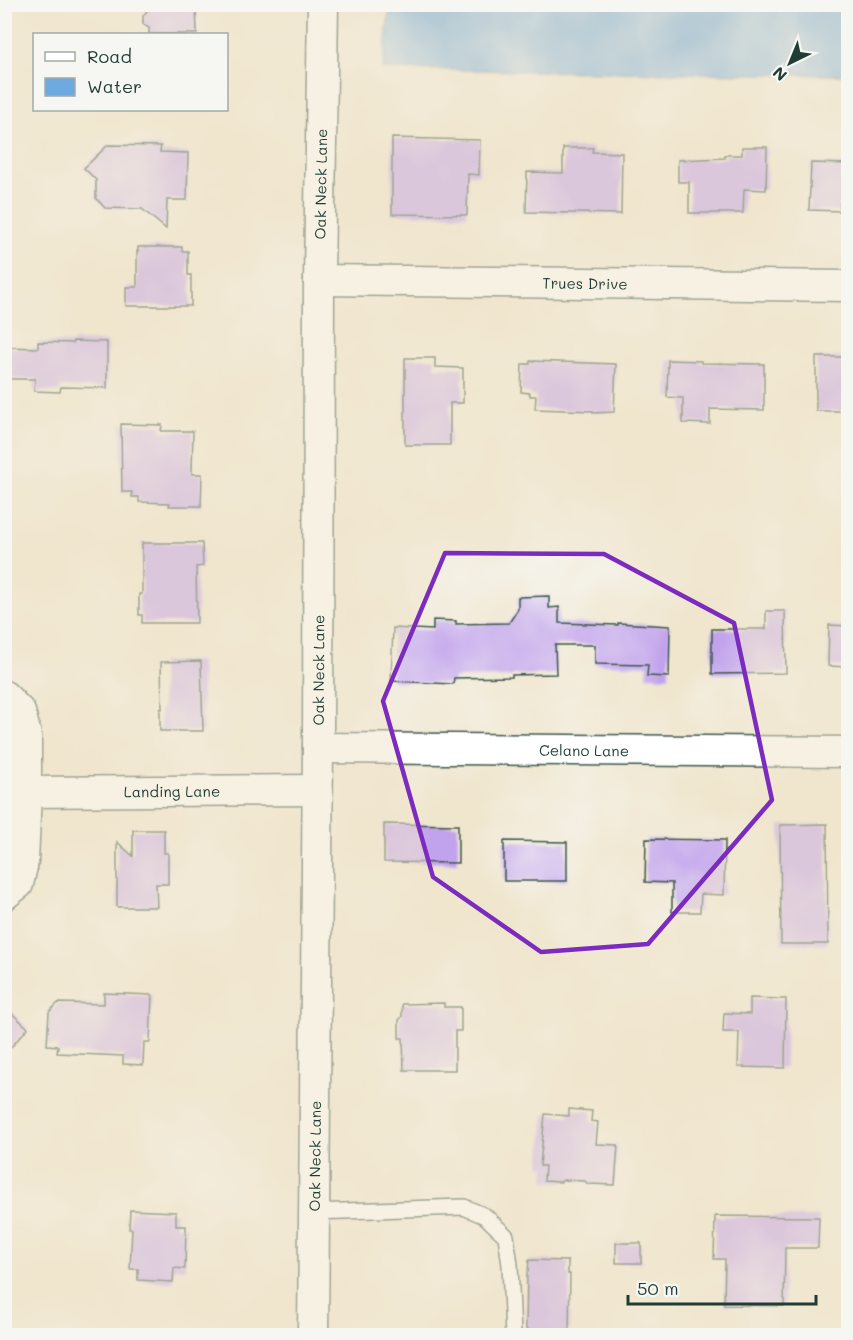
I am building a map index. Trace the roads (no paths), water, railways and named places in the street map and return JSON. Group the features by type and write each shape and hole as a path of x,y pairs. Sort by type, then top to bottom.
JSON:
{"street":[{"name":"Oak Neck Lane","path":"313,1335 319,280 323,4"},
{"name":"Trues Drive","path":"319,280 849,286"},
{"path":"4,696 20,712 26,735 23,862 18,884 4,895"},
{"name":"Celano Lane","path":"318,748 849,752"},
{"name":"Landing Lane","path":"26,792 316,790"}],"lane":[{"path":"314,1212 464,1207 485,1216 506,1236 510,1265 513,1335"}],"water":[{"path":"390,4 848,5 848,75 383,69"}]}
